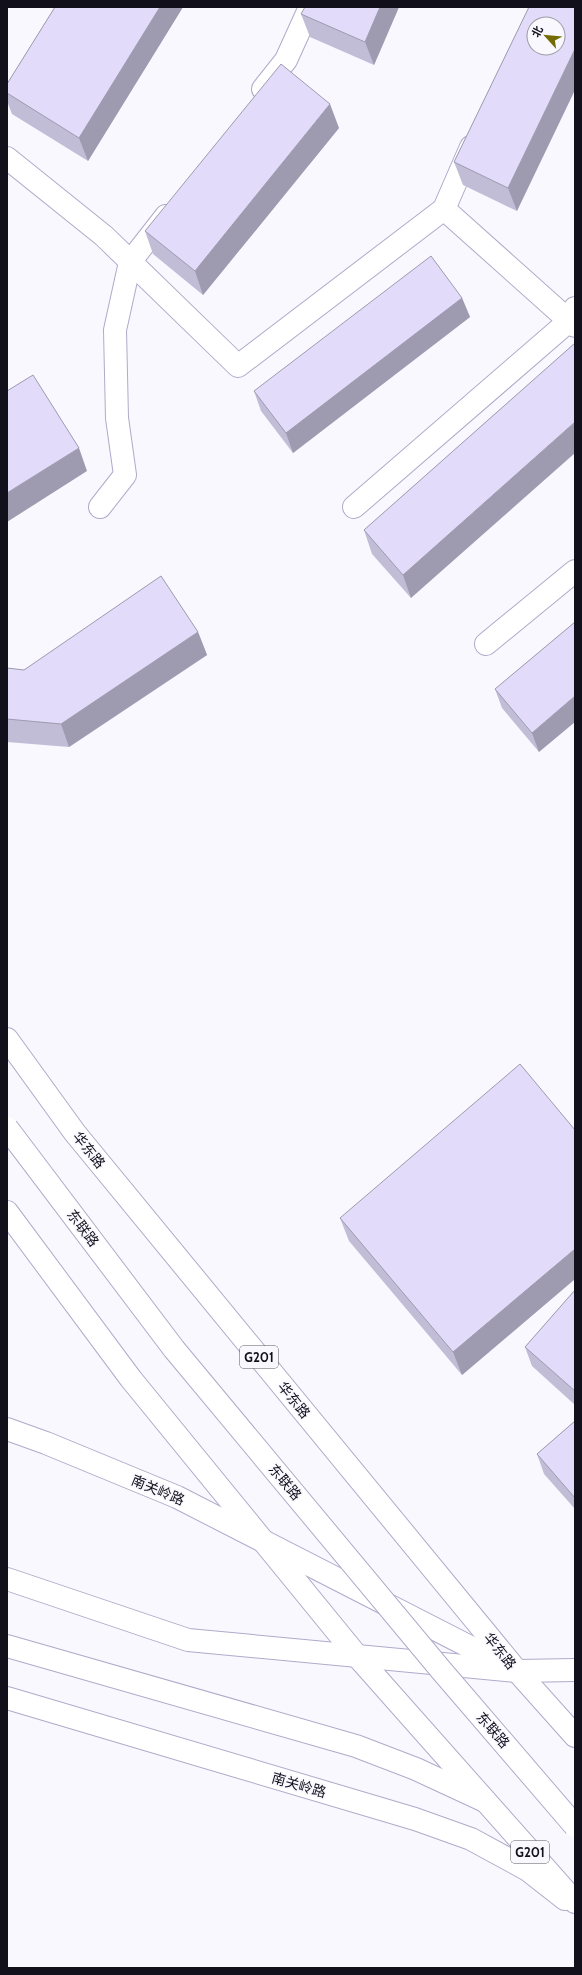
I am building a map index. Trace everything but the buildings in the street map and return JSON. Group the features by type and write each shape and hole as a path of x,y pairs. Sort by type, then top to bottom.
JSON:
{"main road":[{"path":"252,105 286,60 310,7"},
{"path":"7,158 104,236 238,366 444,209 479,130"},
{"path":"100,507 125,474 117,418 115,330 130,262 179,199"},
{"path":"354,507 573,318 444,209"},
{"path":"486,644 575,571"},
{"name":"华东路","path":"7,1040 80,1139 517,1671 575,1736"},
{"name":"东联路","path":"7,1128 174,1349 441,1670 575,1826"},
{"name":"G201","path":"7,1212 131,1379 263,1542 357,1656 575,1902"},
{"name":"南关岭路","path":"7,1429 46,1443 177,1497 517,1671"},
{"path":"12,1581 188,1640 517,1671 575,1670"},
{"path":"7,1646 356,1746 416,1769 485,1801"},
{"name":"南关岭路","path":"7,1698 415,1819 471,1839 528,1870 575,1906"}]}
